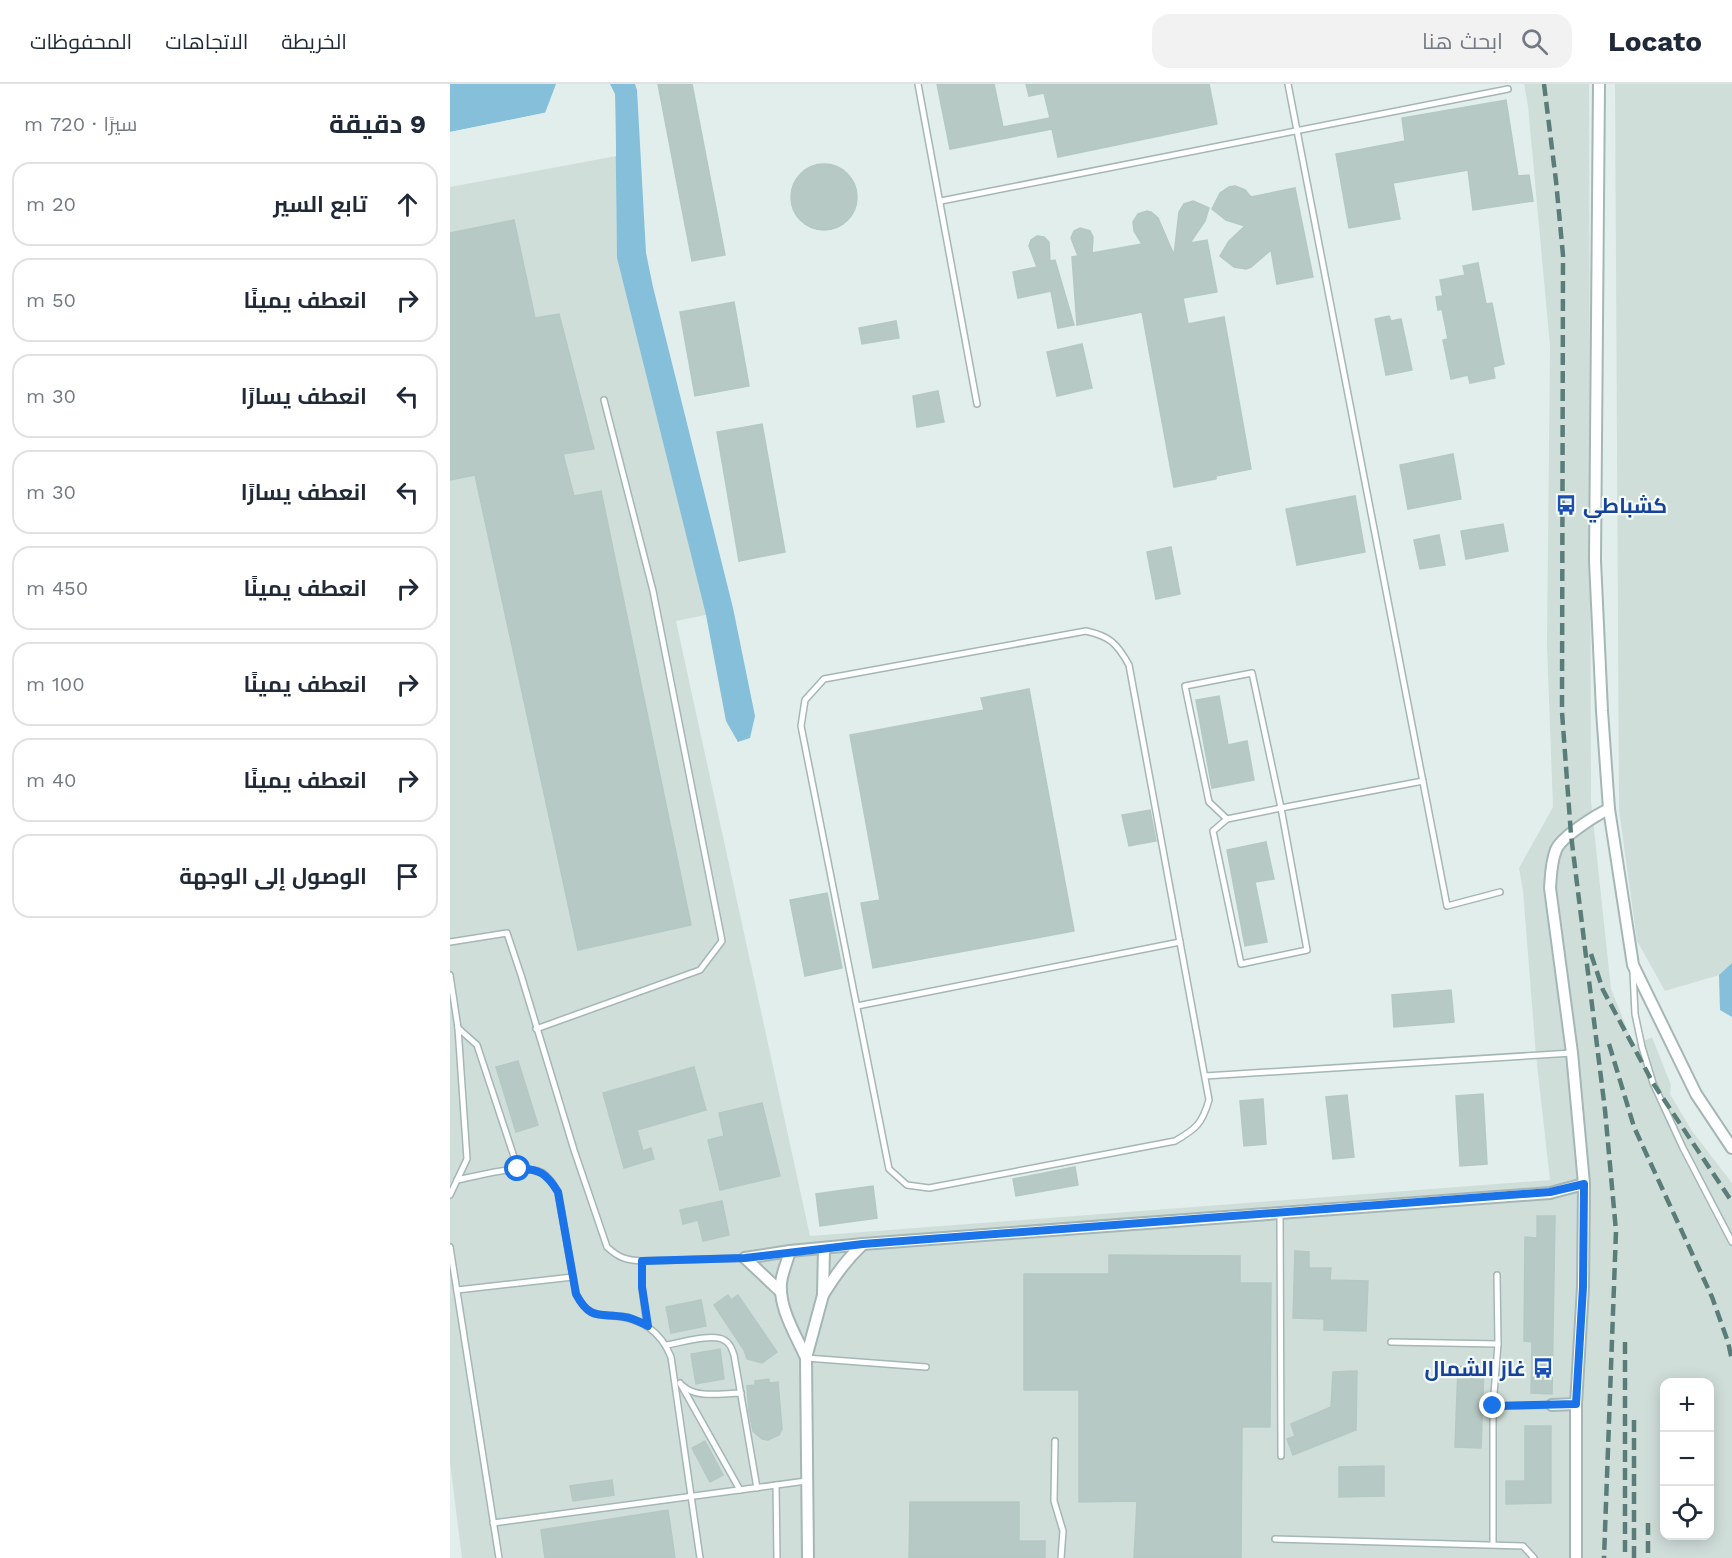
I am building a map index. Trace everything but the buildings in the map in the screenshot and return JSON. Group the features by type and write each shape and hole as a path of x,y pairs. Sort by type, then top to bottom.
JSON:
{"street":[{"path":"1599,84 1595,561 1609,809 1633,965 1696,1094 1732,1148"},
{"path":"1576,1558 1576,1404 1583,1287 1584,1184 1572,1053 1550,888 1551,869 1557,847 1592,817 1609,809"},
{"path":"745,1258 863,1244 1550,1192 1584,1184"},
{"path":"823,1295 847,1259 863,1244"},
{"path":"808,1558 806,1358 823,1295 824,1248"},
{"path":"790,1251 781,1280 783,1306 806,1358"},
{"path":"745,1258 781,1292"},
{"path":"1552,1405 1576,1404"}],"lane":[{"path":"918,84 977,404"},
{"path":"1288,84 1447,906 1500,892"},
{"path":"941,201 1508,89"},
{"path":"536,1029 700,970 722,941 654,591 604,400"},
{"path":"1086,631 1103,635 1121,650 1129,665 1209,1100 1203,1118 1191,1132 1174,1141 929,1188 907,1185 889,1169 857,1006 801,726 805,700 824,679 1086,631"},
{"path":"1227,819 1209,802 1185,686 1252,673 1281,808 1307,950 1241,964 1213,831 1227,819 1281,808 1423,780"},
{"path":"450,942 507,933 574,1150 607,1247 615,1255 627,1260 745,1258"},
{"path":"857,1006 1180,942"},
{"path":"1633,965 1635,1014 1653,1083 1683,1148 1732,1242"},
{"path":"450,975 458,1028 468,1159 450,1195"},
{"path":"458,1028 477,1045 518,1169"},
{"path":"1204,1076 1572,1053"},
{"path":"457,1180 531,1168 543,1174 558,1192 576,1294 588,1311 598,1315 634,1319 648,1326 666,1345 673,1366 699,1558"},
{"path":"1280,1214 1281,1456"},
{"path":"450,1246 499,1558"},
{"path":"642,1261 642,1287 648,1326"},
{"path":"1493,1544 1493,1406 1498,1344 1497,1275"},
{"path":"457,1290 573,1277"},
{"path":"666,1345 714,1337 724,1340 731,1346 757,1488"},
{"path":"1391,1342 1498,1344"},
{"path":"806,1358 926,1367"},
{"path":"673,1366 680,1383 740,1490"},
{"path":"680,1383 687,1390 699,1394 741,1393"},
{"path":"1493,1406 1552,1405"},
{"path":"1055,1441 1054,1501 1063,1531 1062,1558"},
{"path":"493,1523 806,1481"},
{"path":"776,1485 777,1558"},
{"path":"1275,1539 1523,1546 1534,1558"}],"shaded area":[{"path":"1524,84 1589,84 1591,801 1611,989 1634,1046 1652,1037 1671,1085 1670,1094 1692,1131 1732,1183 1732,1558 462,1558 450,1463 450,187 616,156 617,258 706,615 676,621 810,1236 1550,1180 1519,868 1553,807 1547,646 1550,346 1528,106"},
{"path":"1615,84 1732,84 1732,963 1719,975 1665,991 1637,941 1619,810"}],"water":[{"path":"450,84 556,84 545,113 450,132"},
{"path":"610,84 635,84 637,90 646,253 733,608 755,716 750,738 738,742 726,721 706,615 617,258 615,94"},
{"path":"1732,963 1732,1017 1720,1010 1719,975"}],"pier":[{"path":"615,94 616,156 613,157 612,95"},
{"path":"548,112 545,116 450,135 450,132"}],"railway":[{"path":"1544,84 1563,255 1562,712 1571,835 1605,1110 1616,1231 1604,1558"},
{"path":"1591,954 1603,990 1653,1083 1732,1202"},
{"path":"1609,1044 1634,1127 1712,1297 1732,1360"},
{"path":"1625,1342 1625,1558"},
{"path":"1634,1415 1634,1558"},
{"path":"1648,1523 1648,1558"}],"place":[{"name":"كشباطي","path":"1566,505"},
{"name":"غاز الشمال","path":"1543,1368"}],"route":[{"path":"518,1169 531,1168 543,1174 558,1192 576,1294 581,1303 588,1311 598,1315 625,1317 648,1326 642,1287 642,1261 745,1258 863,1244 1550,1192 1584,1184 1583,1287 1576,1404 1493,1406"}]}
